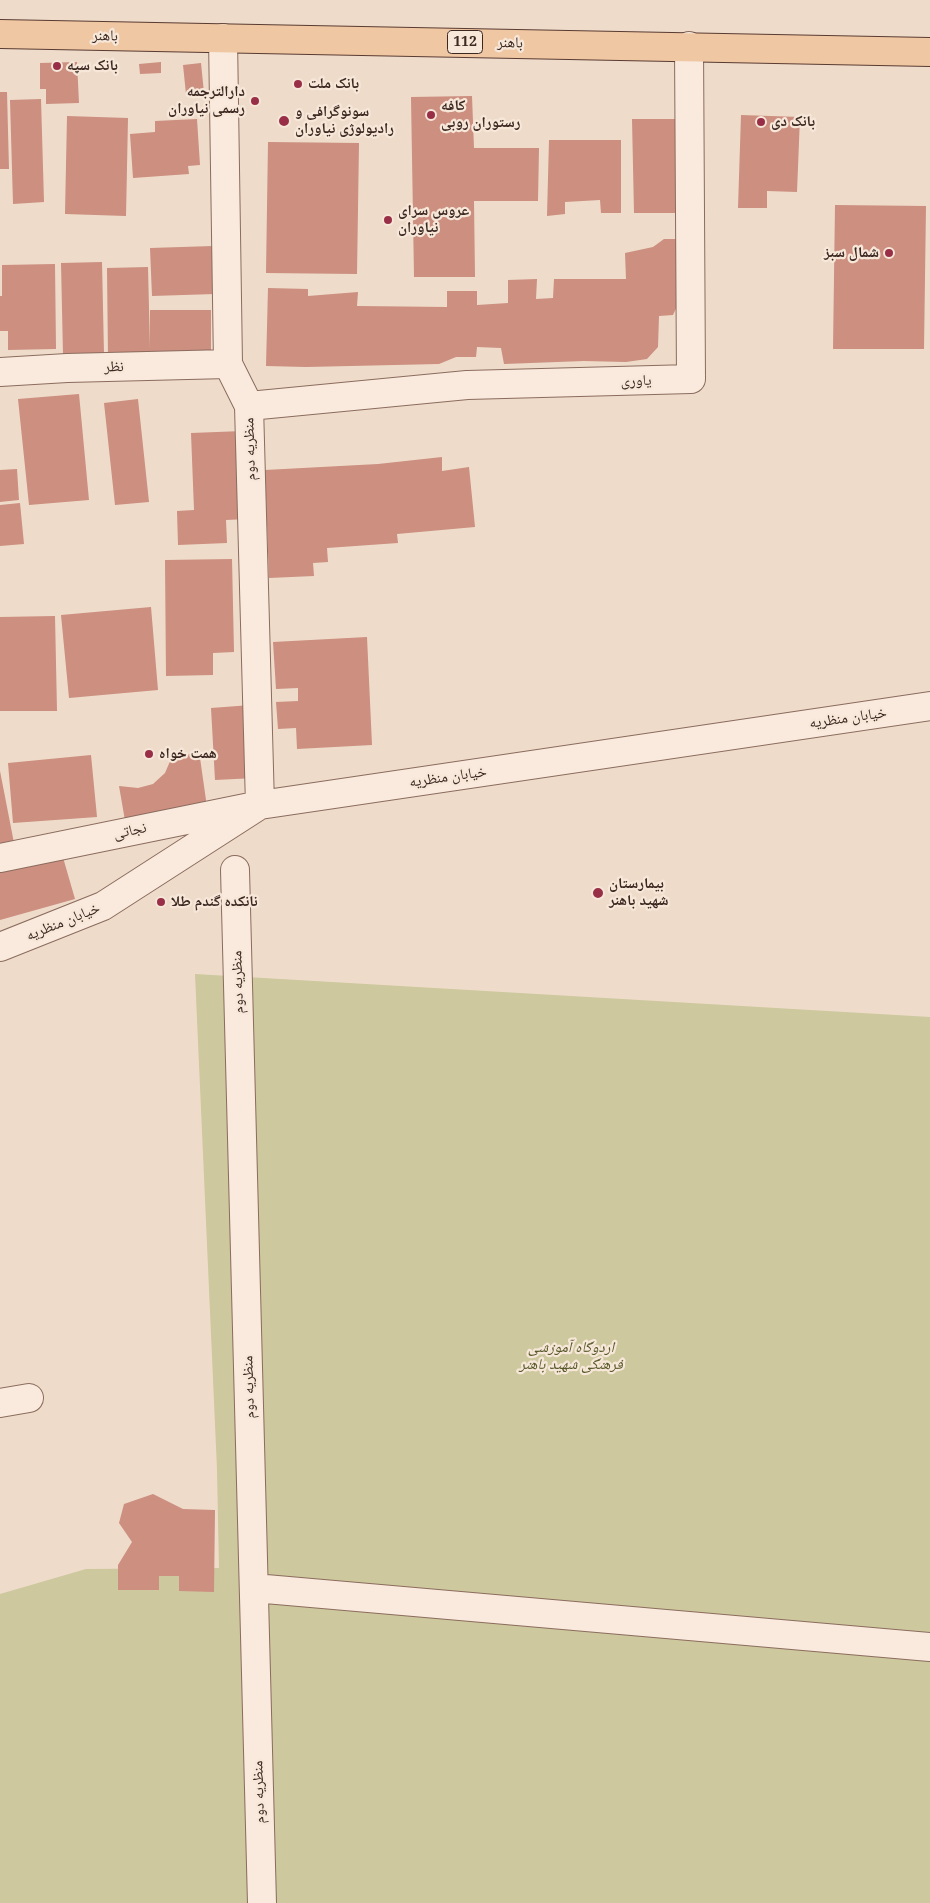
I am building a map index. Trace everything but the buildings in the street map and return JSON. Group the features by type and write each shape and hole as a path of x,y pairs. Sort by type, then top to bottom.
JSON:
{"main road":[{"name":"باهنر","path":"0,34 930,52"}],"street":[{"name":"منظریه دوم","path":"223,38 228,364 249,406 260,805"},
{"name":"یاوری","path":"249,406 466,385 690,379 689,46"},
{"name":"نظر","path":"0,372 68,368 228,364"},
{"name":"خیابان منظریه","path":"0,948 103,906 260,805 930,706"},
{"name":"نجاتی","path":"0,858 260,805"},
{"name":"منظریه دوم","path":"235,870 262,1903"},
{"path":"0,1403 28,1398"},
{"path":"254,1588 930,1647"}],"green space":[{"name":"اردوگاه آموزشی فرهنگی شهید باهنر","path":"195,974 930,1017 930,1903 0,1903 0,1594 86,1569 219,1568 217,1469"}],"place":[{"name":"بانک سپه","path":"57,66"},
{"name":"بانک ملت","path":"298,84"},
{"name":"دارالترجمه رسمی نیاوران","path":"255,101"},
{"name":"کافه رستوران روبی","path":"431,115"},
{"name":"سونوگرافی و رادیولوژی نیاوران","path":"284,121"},
{"name":"بانک دی","path":"761,122"},
{"name":"عروس سرای نیاوران","path":"388,220"},
{"name":"شمال سبز","path":"889,253"},
{"name":"همت خواه","path":"149,754"},
{"name":"بیمارستان شهید باهنر","path":"598,893"},
{"name":"نانکده گندم طلا","path":"161,902"}]}
